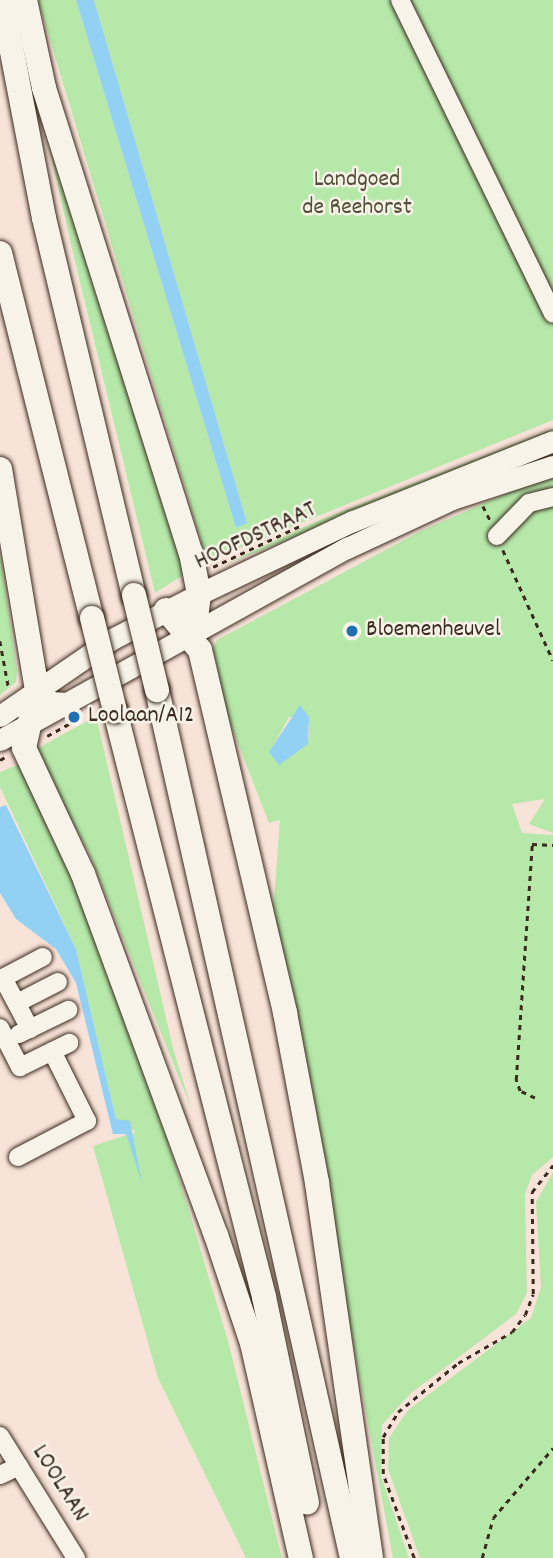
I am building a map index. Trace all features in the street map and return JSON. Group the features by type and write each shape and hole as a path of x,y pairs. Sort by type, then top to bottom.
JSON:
{"highway":[{"path":"2,0 44,218 157,690 352,1558"},
{"path":"24,0 44,88 161,448 198,594 194,635 285,1013 322,1209 371,1558"},
{"path":"0,253 264,1297 317,1558"},
{"path":"0,469 37,690 50,704 68,705"},
{"path":"166,610 194,635"},
{"path":"37,690 11,733 83,874 216,1235 252,1343 301,1558"}],"main road":[{"name":"HOOFDSTRAAT","path":"37,690 166,610 198,594 353,521 553,441"},
{"name":"HOOFDSTRAAT","path":"11,733 68,705 421,511 553,466"}],"street":[{"path":"400,0 553,314"},
{"path":"497,536 529,503 553,497"},
{"path":"30,1029 2,979 43,957"},
{"path":"17,1003 58,982"},
{"path":"68,1010 30,1029 3,1034 20,1067 69,1043"},
{"path":"18,1157 87,1121 51,1051"},
{"name":"LOOLAAN","path":"0,1436 76,1558"},
{"path":"0,1475 19,1466"}],"path":[{"path":"480,499 553,660"},
{"path":"0,641 11,696"},
{"path":"535,1098 520,1091 516,1080 532,844 553,845"},
{"path":"414,1558 383,1474 383,1437 398,1412 458,1363 512,1332 526,1315 533,1294 532,1192 553,1165"},
{"path":"482,1558 494,1518 553,1448"}],"green space":[{"name":"Landgoed de Reehorst","path":"38,0 76,0 236,528 247,523 94,0 553,0 553,420 213,559 204,550"},
{"path":"38,98 188,572 155,593 74,257"},
{"path":"553,429 553,435 226,564 315,522"},
{"path":"553,473 553,833 529,824 545,799 512,804 522,833 553,835 553,1157 532,1175 525,1194 527,1293 516,1314 410,1394 382,1425 381,1476 409,1558 393,1558 273,912 280,820 269,823 228,718 213,649 217,640 421,531","holes":["289,717 309,717 309,738 271,750"]},
{"path":"0,553 17,670 16,682 0,695"},
{"path":"96,716 173,1048 192,1110 89,853 33,751"},
{"path":"22,763 62,842 154,1095 228,1341 282,1558 246,1558 158,1378 93,1146 136,1132 116,1119 76,949 0,787 0,772"},
{"path":"553,1172 553,1558 420,1558 388,1469 389,1438 408,1410 531,1318 541,1287 536,1202"}],"water":[{"path":"76,0 94,0 247,523 236,528"},
{"path":"300,705 309,717 308,744 279,765 269,752"},
{"path":"6,805 76,949 116,1119 130,1121 142,1183 126,1134 113,1134 76,983 56,949 16,919 0,893 0,807"}],"place":[{"name":"Bloemenheuvel","path":"352,631"},
{"name":"Loolaan/A12","path":"74,717"}]}
